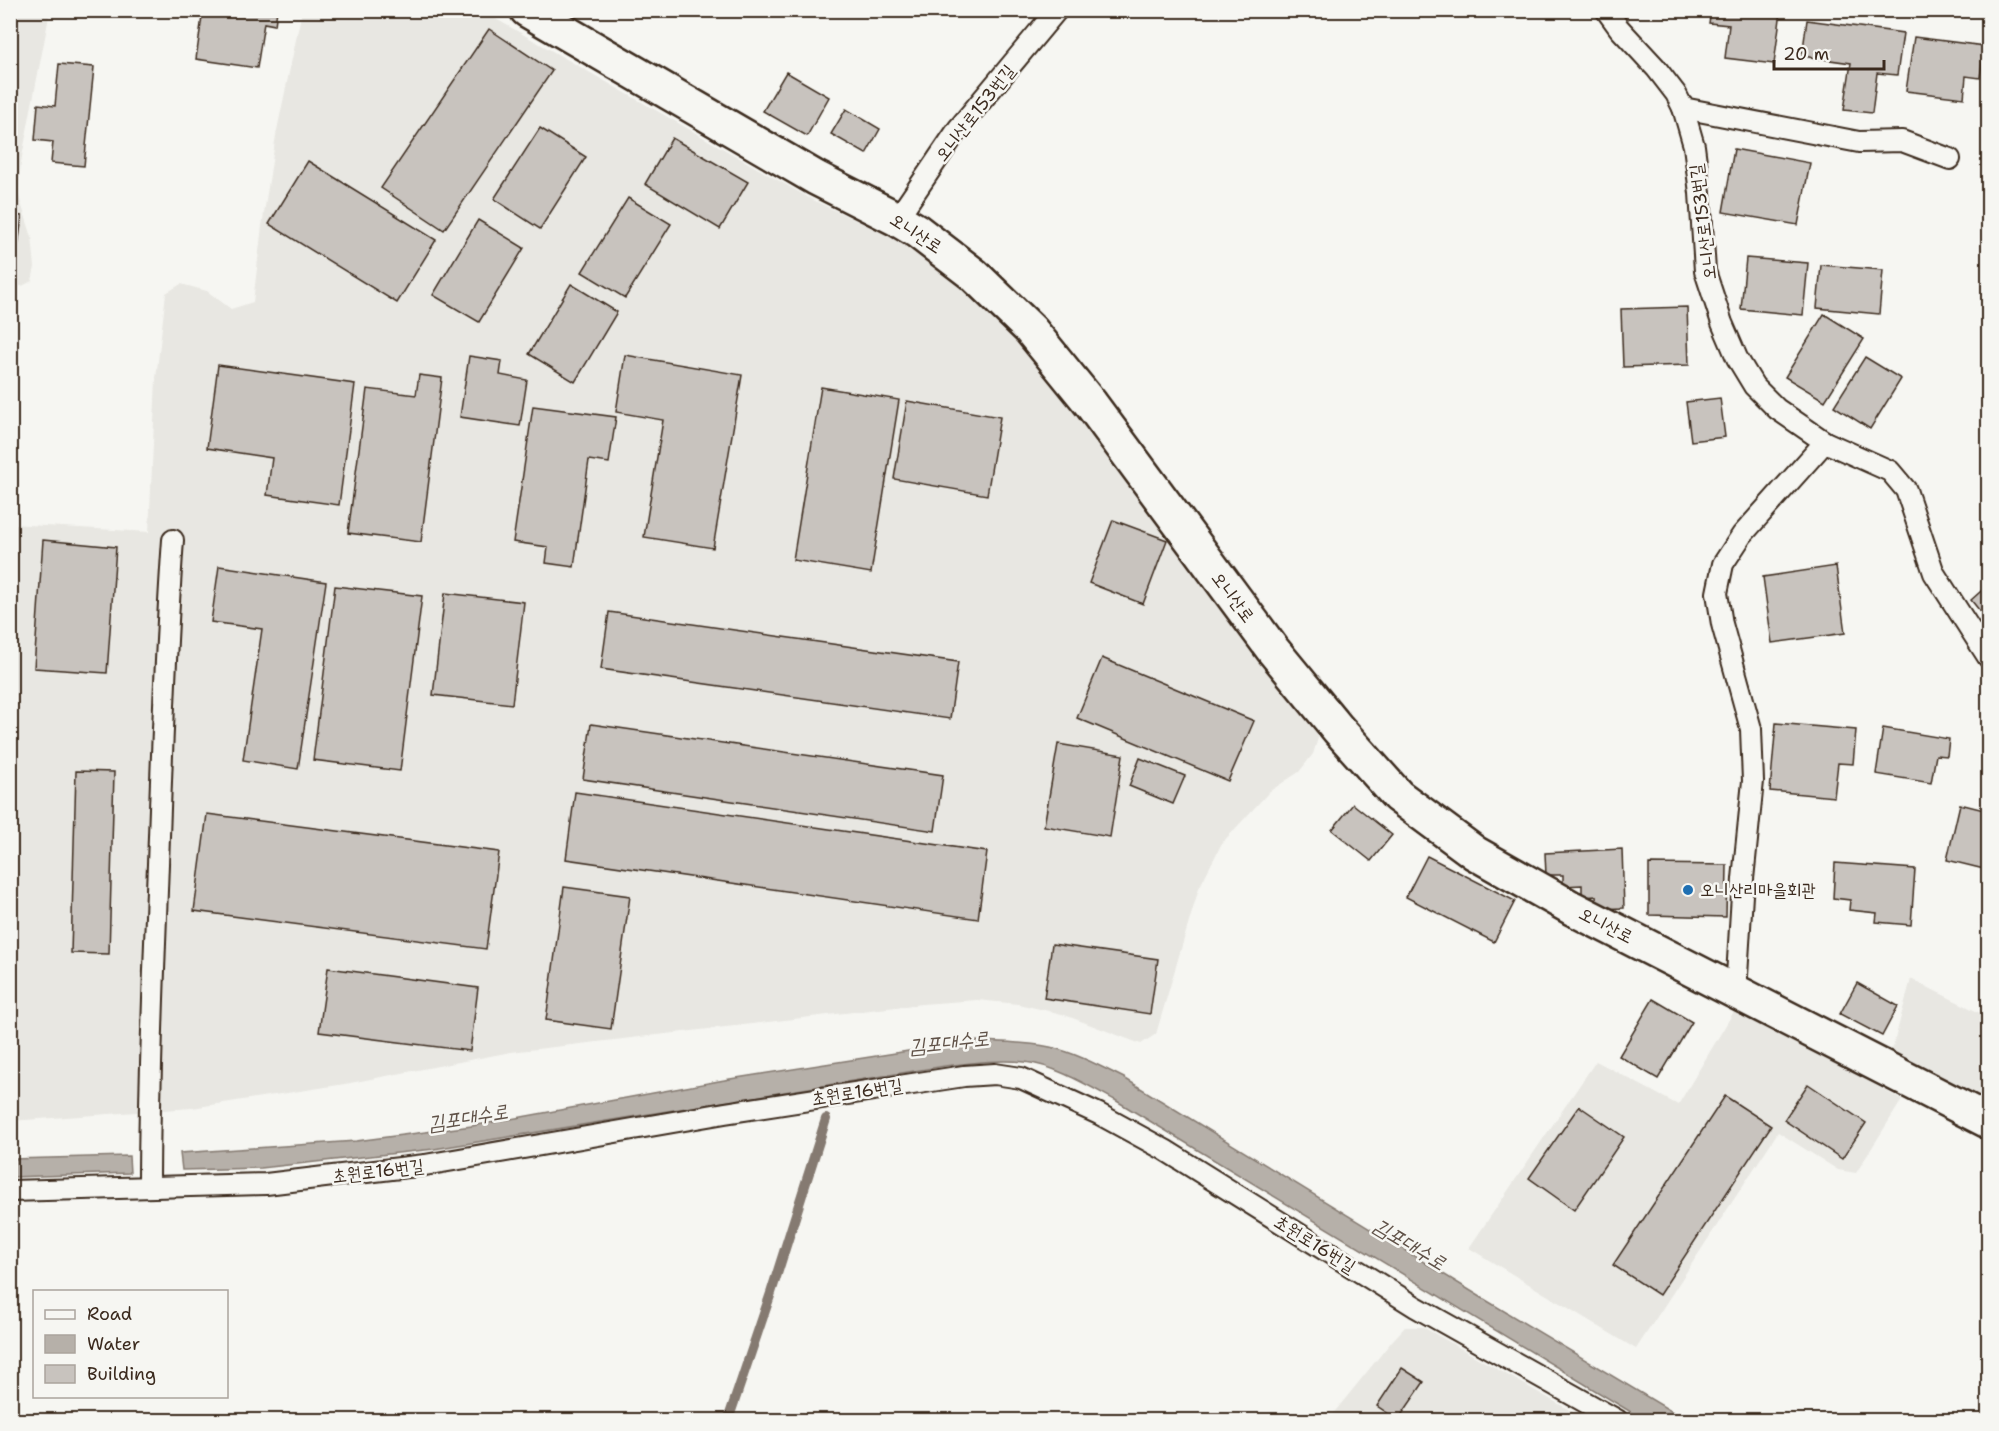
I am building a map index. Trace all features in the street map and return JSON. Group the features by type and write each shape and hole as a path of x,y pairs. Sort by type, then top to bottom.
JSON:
{"street":[{"name":"오니산로","path":"527,10 816,178 897,219 917,231 974,274 1030,329 1091,404 1273,650 1338,729 1398,796 1485,858 1572,908 1989,1121"}],"lane":[{"name":"오니산로153번길","path":"897,219 958,129 1058,10"},
{"name":"오니산로153번길","path":"1606,10 1619,28 1656,68 1676,94 1683,108 1694,146 1706,271 1722,323 1737,358 1754,386 1777,409 1825,442 1890,471 1906,490 1934,573 1989,657"},
{"path":"1683,108 1859,142 1902,141 1950,159"},
{"path":"1736,992 1743,879 1753,781 1751,729 1722,624 1717,593 1723,564 1742,535 1825,442"},
{"path":"149,1187 149,1088 167,622 173,540"},
{"name":"초원로16번길","path":"10,1191 266,1184 425,1165 737,1111 964,1076 995,1074 1022,1078 1099,1114 1164,1150 1416,1307 1617,1420"}],"shaded area":[{"path":"11,11 50,11 21,162 18,194 32,237 35,267 32,281 22,286 11,286"},
{"path":"302,11 482,11 813,200 891,237 959,283 1012,335 1073,409 1193,566 1281,688 1319,735 1313,754 1299,772 1270,791 1222,843 1199,888 1156,1034 1141,1044 1062,1014 1018,1004 977,1000 922,1004 511,1052 345,1084 192,1108 11,1121 11,524 149,532 156,378 166,293 181,284 207,291 231,309 253,302 276,135"},
{"path":"1911,979 1988,1017 1988,1103 1891,1054"},
{"path":"1736,1008 1902,1100 1856,1173 1838,1170 1778,1132 1636,1349 1469,1248 1596,1061 1678,1105"},
{"path":"1405,1327 1423,1327 1573,1412 1572,1420 1328,1420"}],"water":[{"path":"979,1041 1050,1047 1079,1056 1124,1078 1686,1420 1644,1420 1115,1100 1048,1067 1025,1062 995,1061 945,1066 434,1149 261,1168 182,1170 180,1153 356,1141 472,1126 730,1079"},
{"path":"129,1156 130,1173 11,1177 11,1159"}],"building":[{"path":"203,10 277,10 275,25 264,23 257,68 196,59"},
{"path":"1711,10 1781,11 1774,64 1725,58 1729,25 1709,23"},
{"path":"1807,20 1903,33 1897,75 1877,73 1872,113 1844,110 1851,63 1802,56"},
{"path":"489,29 552,71 444,230 381,188"},
{"path":"1914,37 1984,46 1980,78 1966,76 1964,98 1906,91"},
{"path":"59,64 94,67 84,166 51,163 53,142 35,140 38,104 55,106"},
{"path":"786,72 829,97 807,136 763,111"},
{"path":"846,109 880,129 866,154 831,134"},
{"path":"540,128 586,157 540,229 494,199"},
{"path":"672,138 748,182 720,229 645,184"},
{"path":"1734,149 1810,163 1798,225 1723,212"},
{"path":"308,161 436,240 397,303 269,224"},
{"path":"628,198 671,224 625,298 582,272"},
{"path":"10,215 22,216 14,278 10,277"},
{"path":"478,220 524,248 479,322 433,295"},
{"path":"1746,258 1808,263 1803,315 1741,309"},
{"path":"1821,265 1883,270 1879,314 1817,308"},
{"path":"571,284 617,312 575,382 529,354"},
{"path":"1687,307 1689,365 1623,367 1621,309"},
{"path":"1824,314 1864,339 1825,401 1785,377"},
{"path":"625,355 742,375 713,548 644,537 663,420 616,412"},
{"path":"469,356 502,361 500,375 527,380 520,426 460,417"},
{"path":"1865,357 1901,379 1870,429 1834,406"},
{"path":"218,365 355,384 339,505 267,495 272,458 207,448"},
{"path":"419,375 442,378 421,542 348,533 367,389 416,395"},
{"path":"821,387 899,400 871,573 793,560"},
{"path":"1720,398 1725,437 1691,441 1686,402"},
{"path":"907,401 1000,417 987,495 894,479"},
{"path":"533,406 616,417 609,463 589,460 574,567 546,563 548,547 513,542"},
{"path":"1113,520 1167,540 1143,604 1089,583"},
{"path":"43,540 116,547 107,673 34,668"},
{"path":"219,566 326,582 298,769 243,760 262,629 211,622"},
{"path":"1836,566 1845,633 1772,643 1763,577"},
{"path":"1988,585 1988,621 1971,600"},
{"path":"335,586 422,596 400,771 313,760"},
{"path":"445,593 524,602 512,704 433,695"},
{"path":"609,612 958,662 950,719 601,669"},
{"path":"1102,658 1254,721 1228,781 1077,718"},
{"path":"1776,723 1856,730 1853,764 1838,763 1834,797 1770,791"},
{"path":"591,724 943,775 935,831 583,779"},
{"path":"1883,728 1949,739 1947,756 1936,755 1931,783 1876,774"},
{"path":"1058,744 1123,755 1110,837 1044,826"},
{"path":"1140,758 1185,776 1173,804 1129,786"},
{"path":"76,771 114,772 109,954 71,953"},
{"path":"575,792 987,852 978,919 566,859"},
{"path":"1353,804 1392,835 1371,861 1332,830"},
{"path":"1960,804 1988,811 1988,870 1947,860"},
{"path":"207,814 499,852 486,949 194,911"},
{"path":"1622,849 1624,908 1597,909 1596,896 1582,897 1582,885 1563,886 1563,875 1546,875 1545,853"},
{"path":"1427,856 1515,901 1494,942 1406,897"},
{"path":"1835,863 1915,869 1911,925 1876,922 1877,913 1849,910 1850,900 1833,898"},
{"name":"오니산리마을회관","path":"1649,864 1727,865 1726,917 1649,915"},
{"path":"564,887 630,896 611,1029 546,1020"},
{"path":"1052,944 1158,959 1150,1014 1044,998"},
{"path":"328,968 478,988 470,1051 319,1032"},
{"path":"1857,983 1898,1006 1882,1036 1840,1014"},
{"path":"1653,999 1692,1022 1658,1079 1619,1056"},
{"path":"1808,1084 1866,1123 1842,1159 1784,1120"},
{"path":"1725,1096 1771,1126 1659,1295 1613,1265"},
{"path":"1579,1106 1624,1137 1574,1210 1529,1178"},
{"path":"1402,1368 1424,1382 1398,1420 1377,1406"}],"waterway":[{"path":"728,1420 826,1119"}],"place":[{"name":"오니산리마을회관","path":"1688,890"}],"water label":[{"name":"김포대수로","path":"949,1042"},
{"name":"김포대수로","path":"468,1117"},
{"name":"김포대수로","path":"1410,1244"}]}
